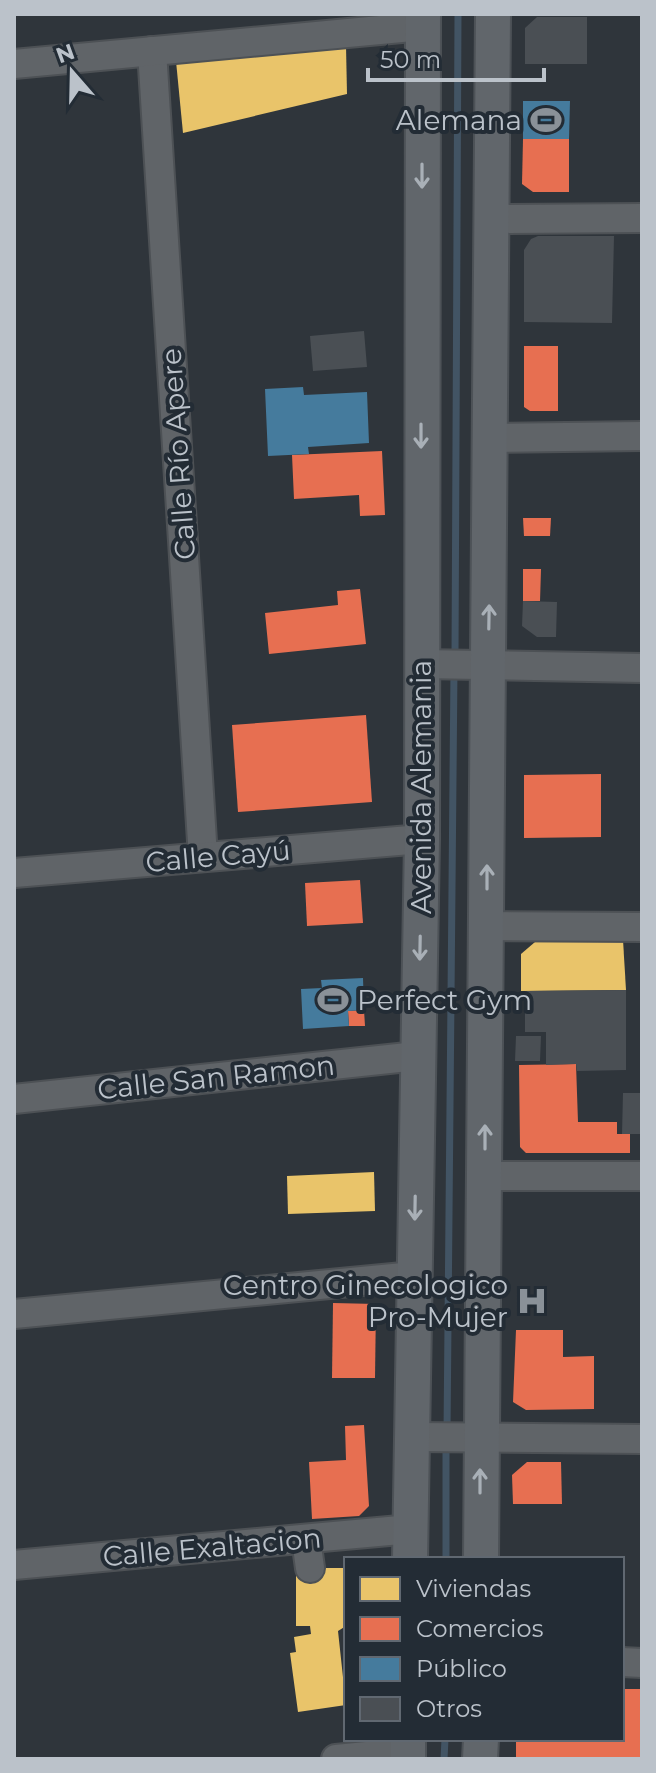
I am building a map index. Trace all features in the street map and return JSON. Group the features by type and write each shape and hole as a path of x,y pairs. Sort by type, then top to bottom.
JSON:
{"main road":[{"path":"481,1557 469,1438 485,1176 486,926 481,665 491,438 493,14"},
{"name":"Avenida Alemania","path":"410,1544 419,1437 414,1276 428,664 423,20"}],"street":[{"path":"14,64 423,20"},
{"name":"Calle Río Apere","path":"152,51 203,857"},
{"path":"490,219 642,218"},
{"path":"491,438 642,436"},
{"path":"428,664 642,668"},
{"name":"Calle Cayú","path":"14,873 422,839"},
{"path":"486,926 642,927"},
{"name":"Calle San Ramon","path":"14,1099 417,1056"},
{"path":"485,1176 642,1176"},
{"path":"14,1314 414,1276"},
{"path":"419,1437 642,1439"},
{"path":"306,1539 310,1568"},
{"name":"Calle Exaltacion","path":"14,1565 306,1539 410,1544"},
{"path":"336,1759 408,1750"}],"building: Viviendas":[{"path":"346,46 347,94 183,133 176,61"},
{"path":"623,940 626,990 521,991 521,954 535,942"},
{"path":"374,1172 375,1211 288,1214 287,1176"},
{"path":"296,1568 344,1568 344,1627 338,1631 344,1705 298,1712 290,1653 296,1652 294,1637 311,1634 310,1626 296,1626"}],"building: Comercios":[{"path":"523,139 569,139 569,192 533,192 522,184"},
{"path":"524,346 558,346 558,411 530,411 524,407"},
{"path":"382,451 385,515 360,516 359,495 294,499 292,455"},
{"path":"523,518 551,518 550,536 524,536"},
{"path":"523,569 541,569 540,601 523,601"},
{"path":"360,589 366,644 269,654 265,613 338,605 337,591"},
{"path":"366,715 372,802 238,812 232,725"},
{"path":"601,774 601,837 524,838 524,775"},
{"path":"360,880 363,923 307,926 305,883"},
{"path":"364,1010 365,1026 349,1026 348,1011"},
{"path":"576,1064 578,1122 617,1122 617,1134 630,1134 630,1153 526,1153 520,1147 519,1065"},
{"path":"333,1303 376,1304 375,1378 332,1378"},
{"path":"516,1330 563,1330 563,1357 594,1356 594,1409 526,1410 513,1402"},
{"path":"364,1425 369,1506 359,1516 312,1519 309,1462 346,1460 345,1426"},
{"path":"527,1462 561,1462 562,1504 513,1504 512,1475"},
{"path":"624,1689 642,1689 642,1759 516,1759 516,1741 624,1741"}],"building: Público":[{"name":"Alemana","path":"523,101 570,101 569,139 523,139"},
{"path":"303,387 304,395 367,392 369,443 308,447 309,454 268,456 265,389"},
{"name":"Perfect Gym","path":"363,978 364,1010 348,1011 349,1026 303,1029 301,989 322,988 321,980"}],"building: Otros":[{"path":"537,17 587,17 587,64 525,64 525,28"},
{"path":"538,236 614,236 612,323 524,322 524,250 531,239"},
{"path":"364,331 367,367 313,371 310,336"},
{"path":"523,601 557,602 556,637 537,637 522,626"},
{"path":"626,990 626,1070 577,1071 576,1064 546,1065 546,1032 525,1032 525,991"},
{"path":"516,1036 541,1036 540,1061 515,1061"},
{"path":"623,1093 642,1093 642,1134 622,1134"}],"waterway":[{"path":"455,657 458,14"},
{"path":"447,1433 454,669"},
{"path":"446,1445 446,1557"},
{"path":"444,1759 445,1741"}],"place":[{"name":"Alemana","path":"546,120"},
{"name":"Perfect Gym","path":"333,1000"},
{"name":"Centro Ginecologico Pro-Mujer","path":"532,1301"}]}
